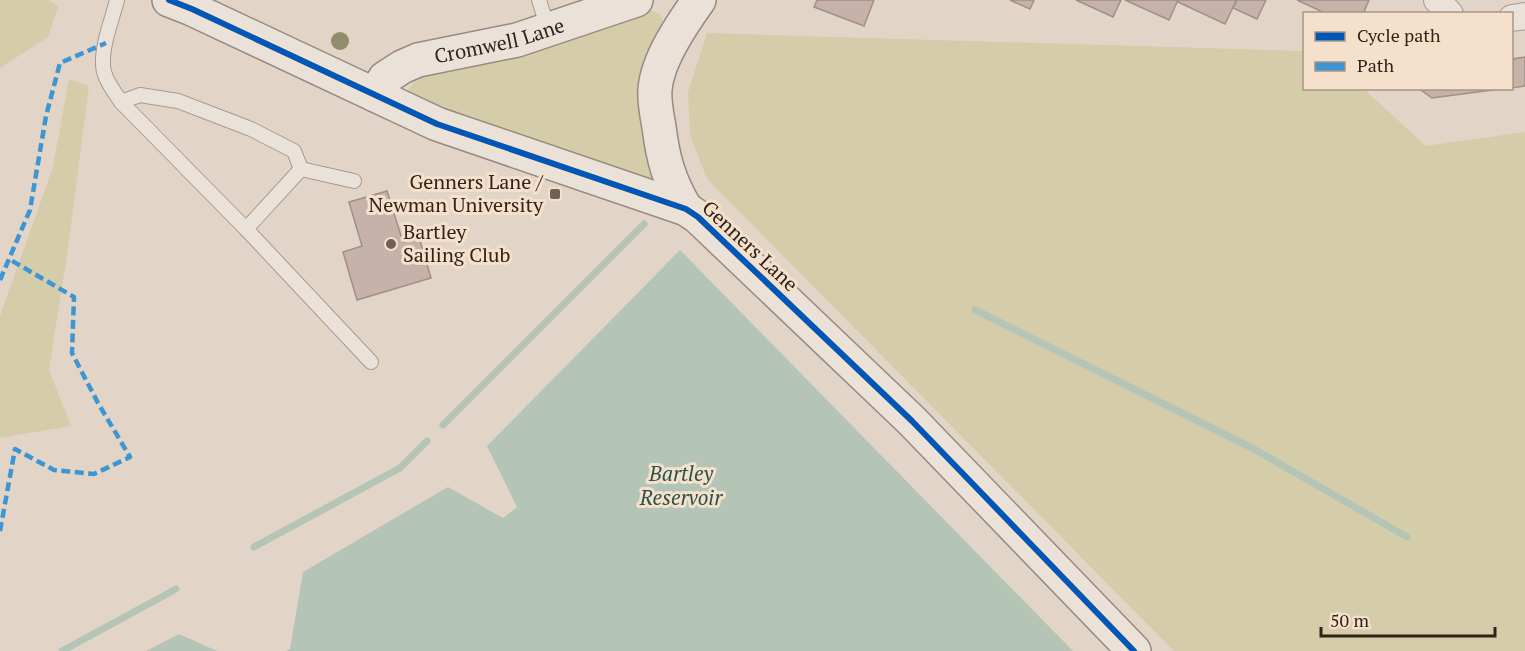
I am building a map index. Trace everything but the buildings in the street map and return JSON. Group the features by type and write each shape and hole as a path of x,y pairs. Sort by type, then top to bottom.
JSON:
{"street":[{"name":"Genners Lane","path":"169,0 437,124 686,209 698,217 912,421 1134,651"},
{"name":"Cromwell Lane","path":"375,95 384,78 418,60 517,40 544,15 636,0"},
{"path":"686,209 674,188 664,160 655,90 660,69 670,47 683,22 699,0"},
{"path":"1437,0 1448,12"}],"lane":[{"path":"117,0 103,65 108,82 121,102 246,229 371,362"},
{"path":"121,102 140,95 178,101 251,129 294,151 301,169"},
{"path":"301,169 354,181"},
{"path":"246,229 301,169"}],"shaded area":[{"path":"0,0 49,0 58,7 48,37 0,68"},
{"path":"649,10 660,14 665,27 656,190 436,111 407,92 417,78 563,40"},
{"path":"707,33 1303,51 1303,90 1365,90 1426,146 1525,132 1525,651 1174,651 707,179 690,135 688,92"},
{"path":"69,79 89,86 68,249 49,370 71,426 0,438 0,316 53,167"}],"water":[{"name":"Bartley Reservoir","path":"680,250 1073,651 286,651 290,649 303,572 448,487 503,518 517,507 487,446"},
{"path":"179,634 217,651 146,651"}],"waterway":[{"path":"443,425 644,224"},
{"path":"975,310 1252,448 1407,537"},
{"path":"254,547 400,468 427,441"},
{"path":"62,651 176,589"}],"marked path":[{"path":"0,280 30,210 46,116 60,63 106,43"},
{"path":"0,531 15,449 54,470 94,474 130,457 72,353 74,297 9,259"}],"cycle path":[{"path":"169,0 437,124 686,209 698,217 912,421 1134,651"}],"place":[{"name":"Genners Lane / Newman University","path":"555,194"},
{"name":"Bartley Sailing Club","path":"391,244"}]}
